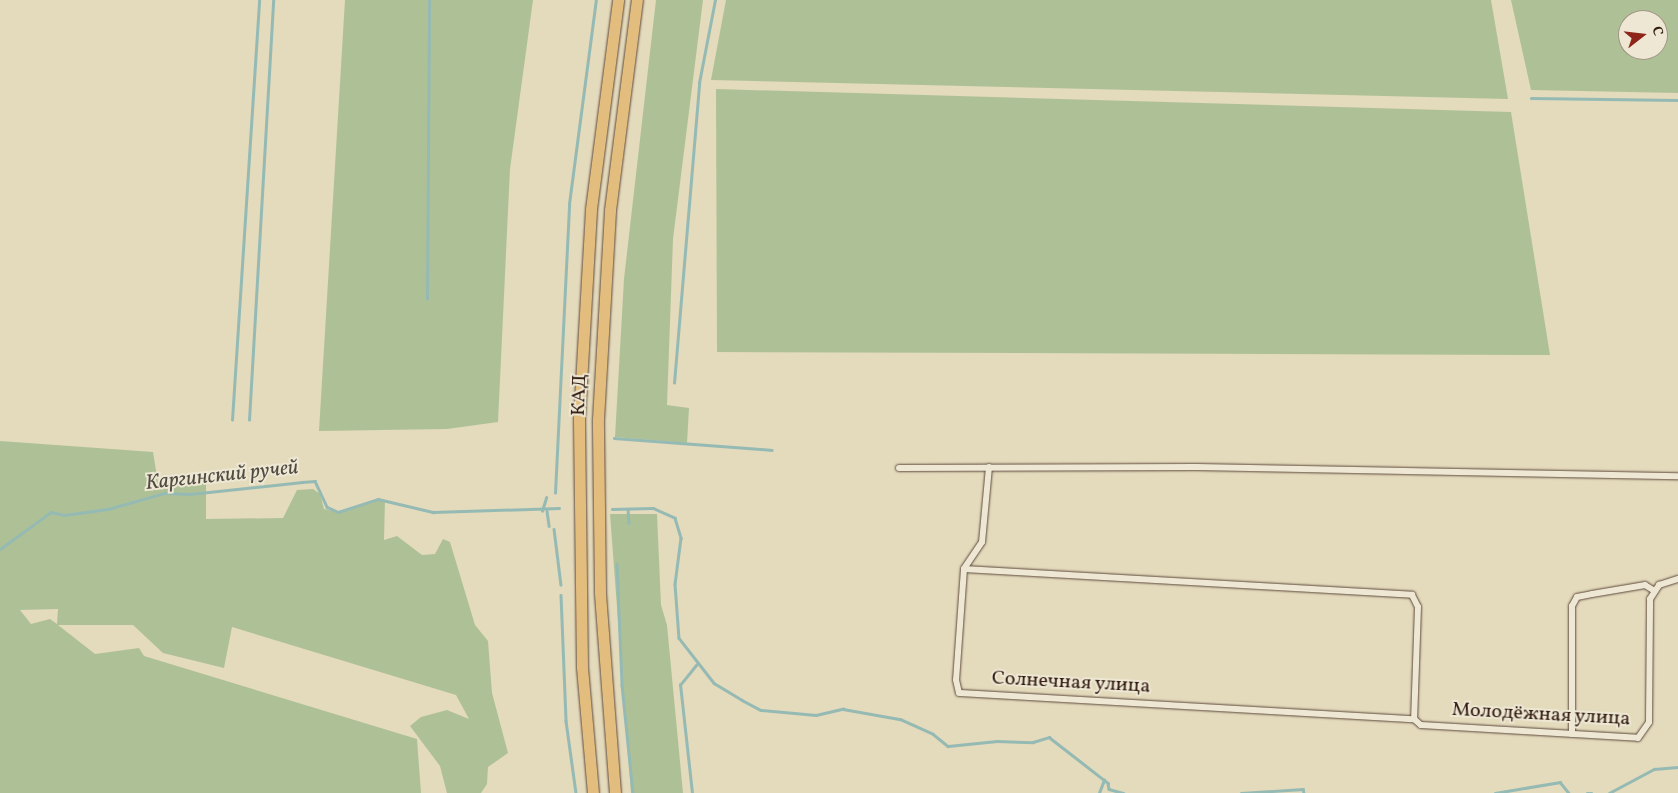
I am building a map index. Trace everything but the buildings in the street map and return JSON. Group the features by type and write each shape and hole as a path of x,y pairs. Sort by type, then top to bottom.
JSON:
{"highway":[{"name":"КАД","path":"593,793 582,667 579,418 591,209 618,0"},
{"name":"КАД","path":"615,793 607,715 596,518 599,373 618,124 637,0"}],"street":[{"name":"Солнечная улица","path":"989,467 982,542 964,569 956,680 959,693 1414,719"},
{"path":"899,468 1197,467 1678,476"},
{"path":"964,569 1412,595 1418,607 1414,719"},
{"path":"1572,734 1572,606 1577,598 1645,585 1653,590 1678,579"},
{"name":"Молодёжная улица","path":"1414,719 1421,725 1572,734 1630,740 1643,734 1649,722 1653,590"}],"green space":[{"path":"345,0 533,0 510,169 498,422 447,429 319,431"},
{"path":"656,0 703,0 673,239 667,405 689,408 687,443 615,437 624,279"},
{"path":"726,0 1491,0 1508,99 711,80"},
{"path":"1511,0 1678,0 1678,93 1531,90"},
{"path":"716,89 1511,112 1550,355 717,352"},
{"path":"0,441 153,452 158,483 206,480 206,519 283,518 297,490 313,489 320,494 324,509 338,512 378,499 385,500 384,540 397,536 422,555 435,554 443,539 450,542 475,625 488,641 492,693 508,753 488,767 487,784 481,793 447,793 440,766 410,726 421,717 447,710 469,719 456,695 232,627 224,668 163,653 133,625 58,625 95,654 139,648 144,656 417,739 421,793 0,793","holes":["58,609 57,624 50,619 31,624 20,610"]},
{"path":"610,514 657,514 661,605 667,625 683,793 631,793"}],"waterway":[{"path":"232,420 259,0"},
{"path":"249,420 273,0"},
{"path":"427,299 429,0"},
{"path":"555,493 569,204 596,0"},
{"path":"674,383 699,83 715,0"},
{"path":"1531,98 1678,100"},
{"path":"614,438 772,450"},
{"name":"Каргинский ручей","path":"0,549 51,512 64,515 108,509 165,493 190,494 315,481 327,507 338,512 378,499 433,512 559,508"},
{"name":"Каргинский ручей","path":"542,511 546,498"},
{"name":"Каргинский ручей","path":"612,509 653,508 675,518 681,538 675,584 679,638 714,683 742,700 761,710 816,715 843,709 900,719 933,734 948,746 997,741 1033,742 1049,737 1108,783 1109,789 1123,793"},
{"path":"628,509 629,523"},
{"path":"547,511 549,526"},
{"path":"554,529 561,585"},
{"path":"617,564 622,685 633,793"},
{"path":"561,595 566,721 576,793"},
{"path":"692,793 680,685 696,665"},
{"name":"Каргинский ручей","path":"1609,793 1654,769 1678,767"},
{"path":"1099,793 1104,780"},
{"name":"Каргинский ручей","path":"1495,793 1560,782 1569,793"},
{"name":"Каргинский ручей","path":"1241,793 1303,789 1304,793"},
{"name":"Каргинский ручей","path":"1587,793 1592,793"}]}
